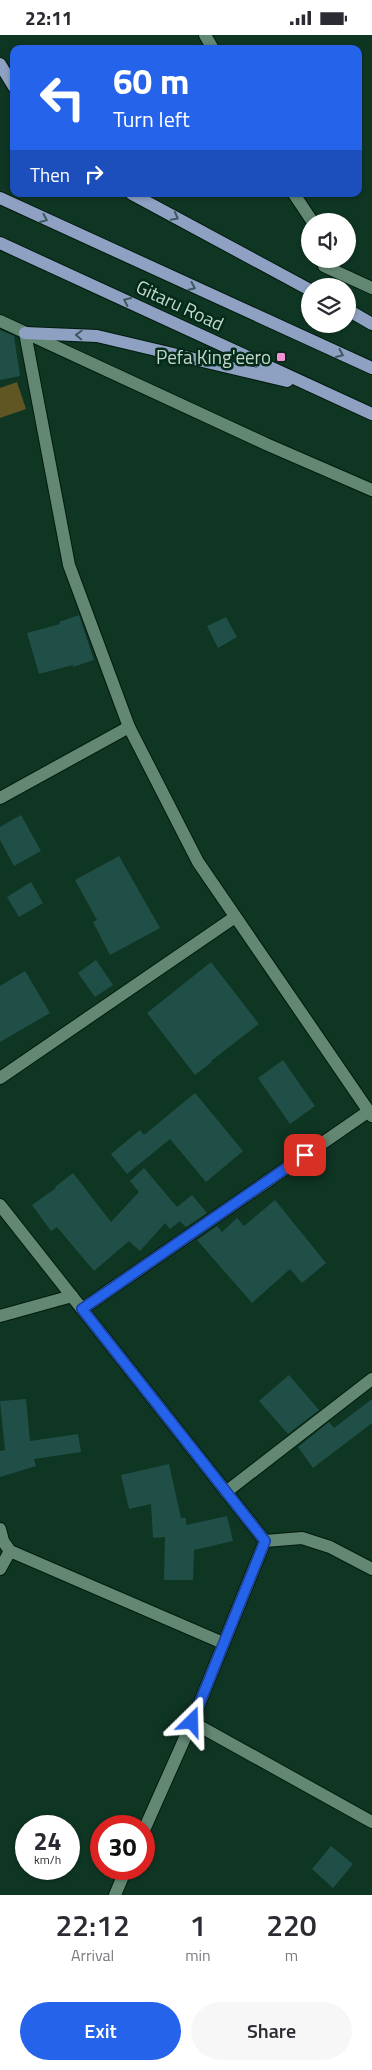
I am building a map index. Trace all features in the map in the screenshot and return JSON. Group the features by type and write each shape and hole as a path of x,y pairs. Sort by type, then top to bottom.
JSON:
{"main road":[{"path":"0,64 10,80"},
{"path":"138,197 301,285"},
{"name":"Gitaru Road","path":"0,198 372,368"},
{"name":"Gitaru Road","path":"0,243 372,414"},
{"path":"356,315 372,324"},
{"path":"25,333 97,336 314,387"}],"street":[{"path":"296,197 307,213"},
{"path":"328,268 372,288"},
{"path":"0,321 266,444 372,490"},
{"path":"25,333 69,565 129,727 198,862 370,1114 82,1309"},
{"path":"0,798 129,727"},
{"path":"0,1078 235,917"},
{"path":"0,1205 265,1541"},
{"path":"0,1316 72,1296"},
{"path":"226,1492 372,1379"},
{"path":"0,1529 3,1541 10,1551 223,1643"},
{"path":"265,1541 302,1538 330,1547 372,1569"},
{"path":"151,1815 192,1722 265,1541"},
{"path":"0,1569 10,1551"},
{"path":"192,1722 372,1822"},
{"path":"115,1895 121,1880"}],"shaded area":[{"path":"17,382 26,409 0,418 0,388"}],"building":[{"path":"0,330 14,336 20,376 0,380"},
{"path":"79,615 94,660 73,667 73,665 39,674 27,633 60,624 59,622"},
{"path":"226,617 237,637 218,648 207,626"},
{"path":"21,815 41,851 14,866 0,840 0,827"},
{"path":"119,856 160,928 110,955 93,922 97,920 75,880"},
{"path":"31,882 43,903 19,917 7,897"},
{"path":"96,960 113,985 95,997 78,973"},
{"path":"211,962 259,1024 195,1075 147,1013"},
{"path":"25,971 50,1013 0,1042 0,986"},
{"path":"283,1060 315,1106 290,1124 258,1078"},
{"path":"195,1093 243,1151 206,1182 170,1139 127,1174 111,1154 140,1130 144,1135"},
{"path":"144,1168 177,1207 192,1195 207,1213 186,1227 180,1221 170,1229 165,1223 140,1251 129,1241 94,1271 57,1227 51,1231 32,1205 73,1173 111,1222 139,1192 130,1181"},
{"path":"275,1200 326,1263 302,1283 290,1269 252,1303 197,1240 217,1226 222,1232 237,1218 244,1226"},
{"path":"289,1375 319,1410 288,1434 259,1401"},
{"path":"26,1399 30,1441 78,1434 81,1452 34,1459 36,1466 0,1477 0,1451 5,1450 0,1401"},
{"path":"372,1399 372,1423 313,1468 298,1447 329,1422 334,1428"},
{"path":"169,1464 181,1518 186,1518 186,1525 227,1516 233,1541 194,1550 193,1580 164,1580 165,1537 153,1538 151,1504 129,1509 121,1475"},
{"path":"331,1846 353,1864 333,1888 312,1869"}],"place":[{"name":"Pefa King'eero","path":"281,357"}],"route":[{"path":"192,1722 265,1541 82,1309 305,1155"}]}
